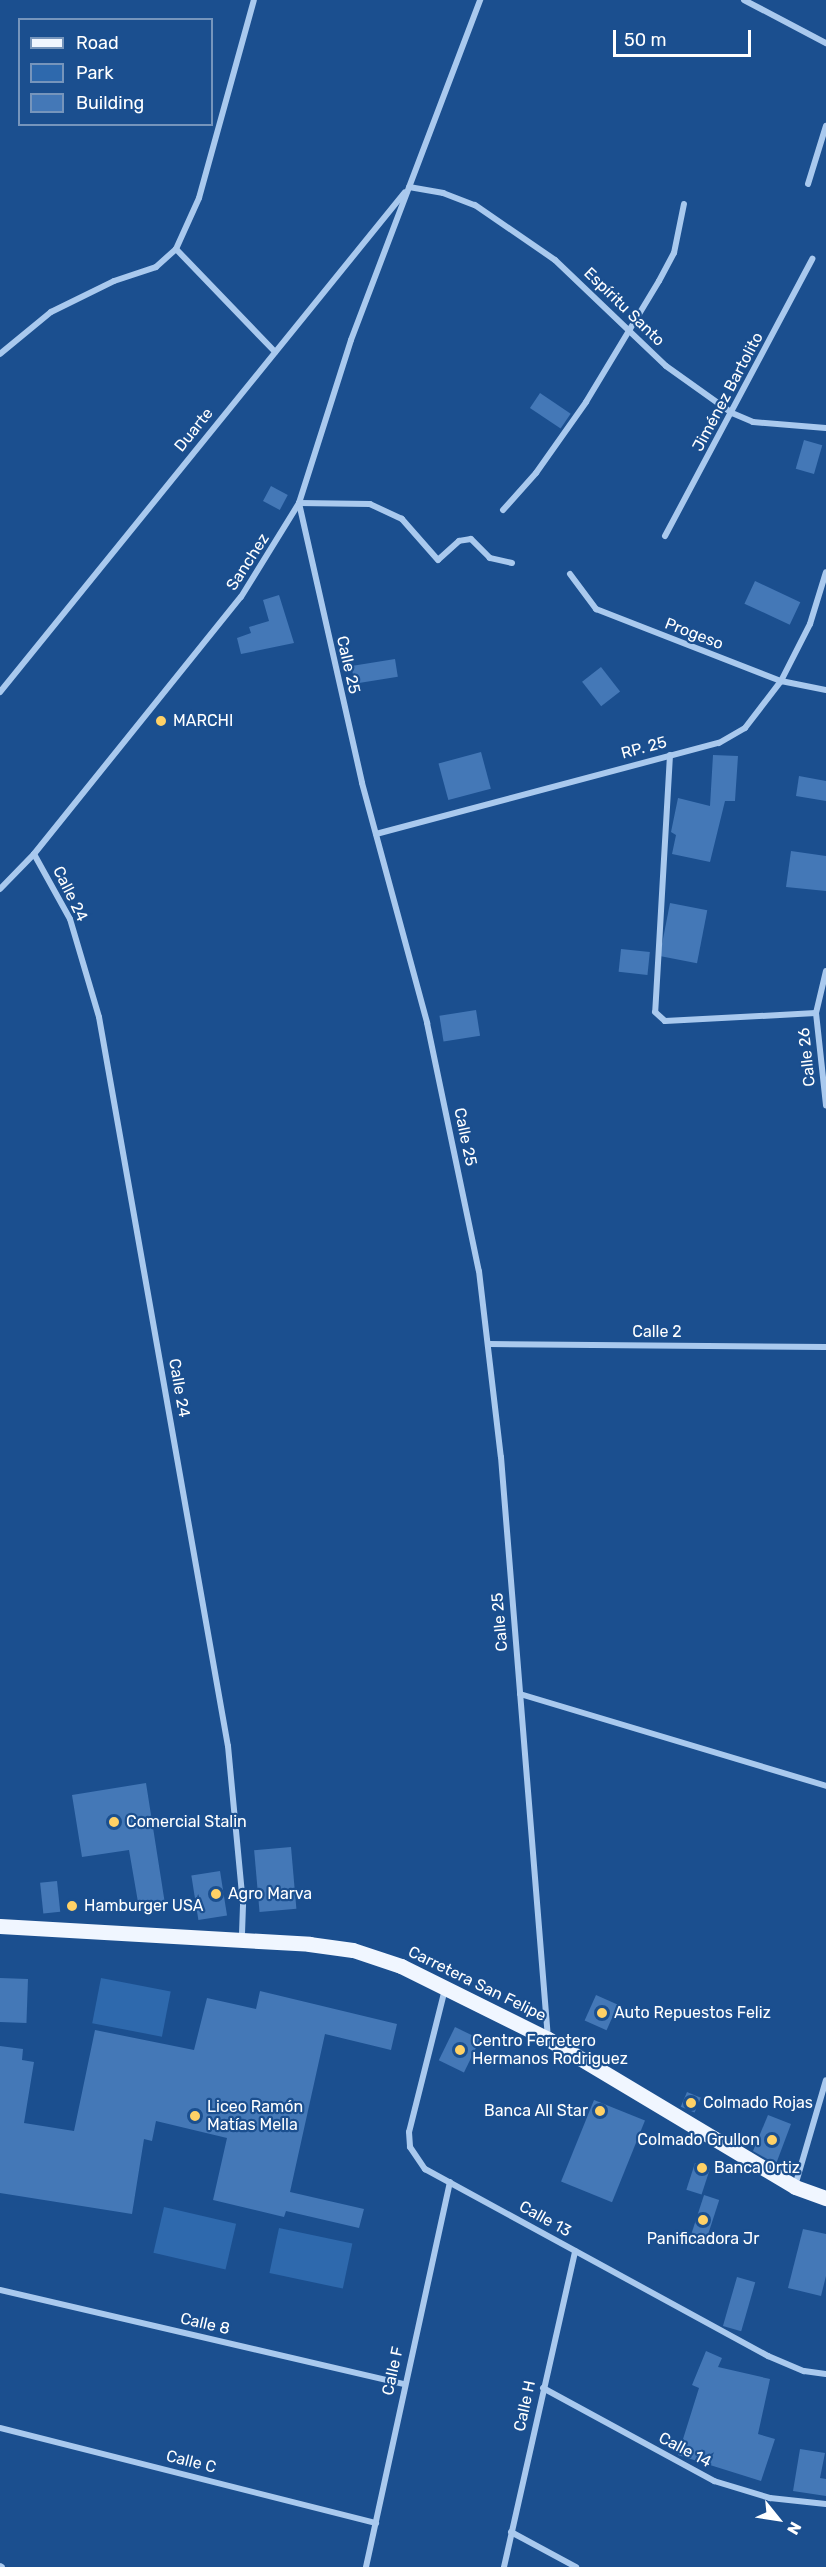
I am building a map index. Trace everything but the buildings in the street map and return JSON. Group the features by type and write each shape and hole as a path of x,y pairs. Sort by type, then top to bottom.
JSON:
{"main road":[{"name":"Carretera San Felipe","path":"0,1926 353,1950 446,1986 548,2039 795,2187 826,2198"}],"street":[{"path":"0,354 51,312 114,281 156,267 176,249 199,198 254,0"},
{"name":"Sanchez","path":"0,889 34,854 241,597 299,503 351,340 480,0"},
{"path":"744,0 826,44"},
{"path":"808,184 826,126"},
{"name":"Espíritu Santo","path":"409,187 443,193 475,205 555,260 630,328 666,366 732,413 753,422 826,428"},
{"name":"Duarte","path":"0,692 409,187"},
{"path":"503,510 536,473 574,419 630,328 674,253 684,204"},
{"path":"176,249 275,351"},
{"name":"Jiménez Bartolito","path":"665,536 813,259"},
{"path":"299,503 370,504 402,519 430,555 438,560 459,541 471,539 490,558 512,563"},
{"name":"Calle 25","path":"299,503 376,834 427,1023 479,1271 489,1344 548,2039"},
{"name":"RP. 25","path":"376,834 670,754 719,743 745,728 782,681 810,624 826,572"},
{"name":"Progeso","path":"570,574 596,609 782,681 826,690"},
{"path":"670,754 655,1012 665,1022 816,1013"},
{"name":"Calle 24","path":"34,854 70,919 99,1017 228,1746 243,1905 242,1941"},
{"name":"Calle 26","path":"826,971 816,1013 826,1105"},
{"name":"Calle 2","path":"489,1344 826,1347"},
{"path":"520,1694 826,1786"},
{"name":"Calle 13","path":"446,1986 409,2132 415,2158 425,2169 768,2356 804,2371 826,2374"},
{"path":"795,2187 826,2079"},
{"name":"Calle F","path":"366,2567 404,2384 450,2182"},
{"name":"Calle H","path":"504,2567 575,2250"},
{"name":"Calle 8","path":"0,2290 404,2384"},
{"name":"Calle 14","path":"543,2388 714,2481 770,2498 826,2504"},
{"name":"Calle C","path":"0,2428 376,2523"},
{"path":"511,2532 576,2567"}],"green space":[{"path":"101,1978 171,1992 162,2037 92,2023"},
{"path":"164,2207 236,2224 226,2269 153,2253"},
{"path":"279,2228 352,2244 343,2289 269,2273"}],"place":[{"name":"MARCHI","path":"161,721"},
{"name":"Comercial Stalin","path":"114,1822"},
{"name":"Agro Marva","path":"216,1894"},
{"name":"Hamburger USA","path":"72,1906"},
{"name":"Auto Repuestos Feliz","path":"602,2013"},
{"name":"Centro Ferretero Hermanos Rodriguez","path":"460,2050"},
{"name":"Colmado Rojas","path":"691,2103"},
{"name":"Banca All Star","path":"600,2111"},
{"name":"Liceo Ramón Matías Mella","path":"195,2116"},
{"name":"Colmado Grullon","path":"772,2140"},
{"name":"Banca Ortiz","path":"702,2168"},
{"name":"Panificadora Jr","path":"703,2220"}]}
